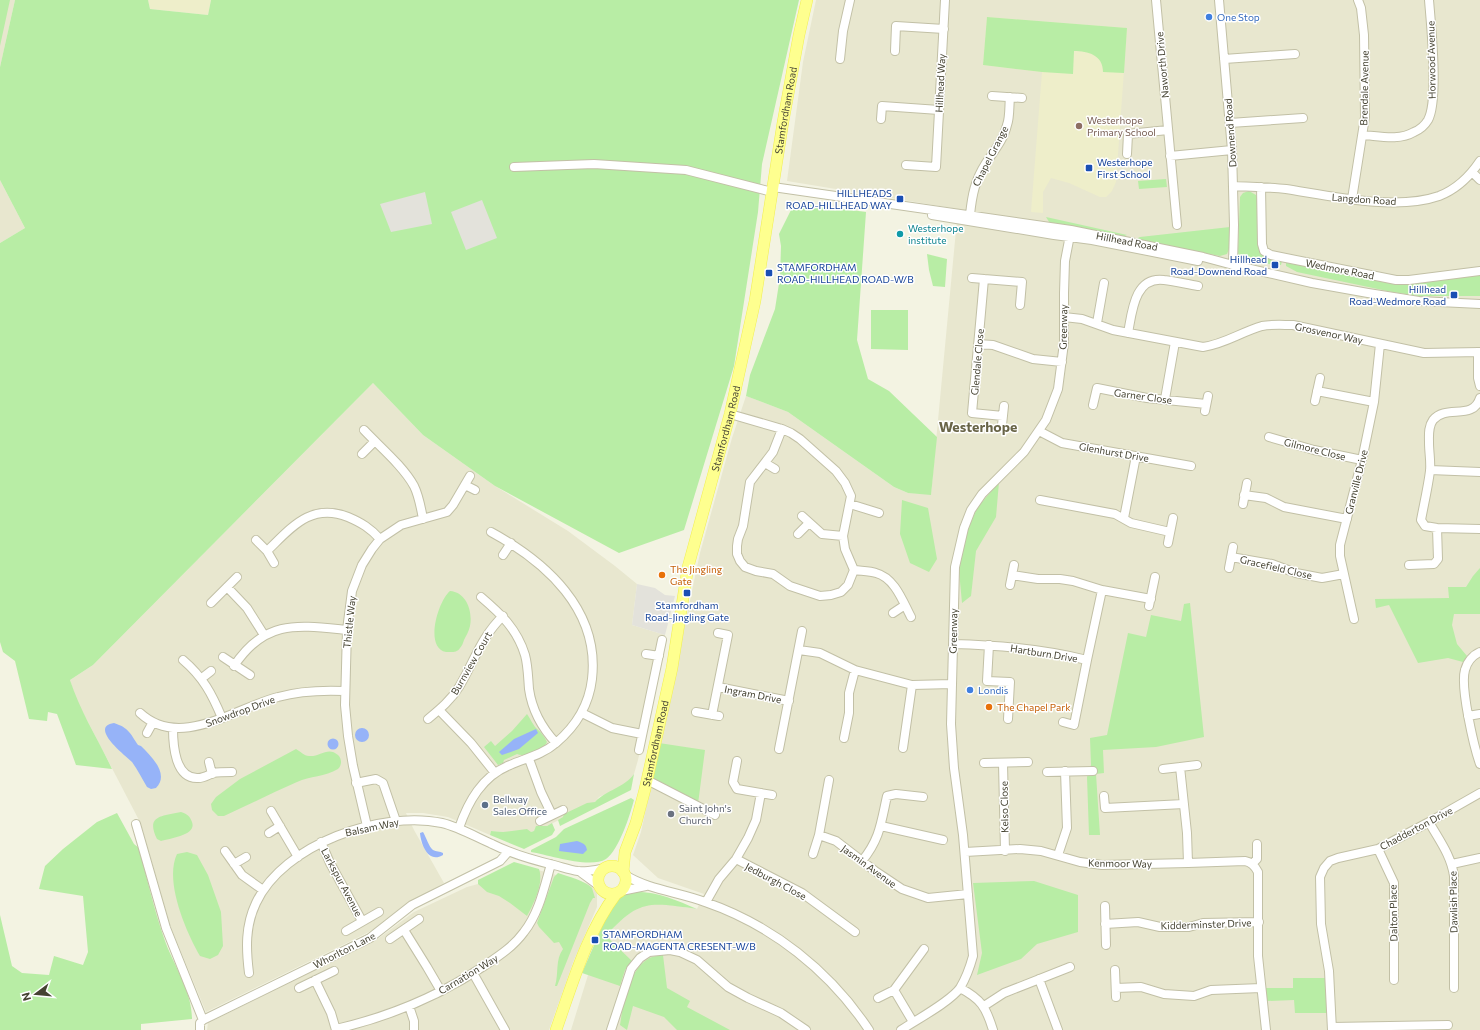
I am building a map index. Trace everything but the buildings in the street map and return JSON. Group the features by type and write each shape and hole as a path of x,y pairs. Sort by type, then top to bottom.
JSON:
{"main road":[{"name":"Stamfordham Road","path":"624,873 625,852 636,823 647,780 672,668 688,567 730,414 755,301 797,43 807,0"},
{"name":"Stamfordham Road","path":"606,868 625,852"},
{"path":"556,1030 579,964 600,916 625,884 624,873 617,867 606,868 598,876 600,916"},
{"path":"599,887 608,894 618,892"}],"street":[{"path":"840,59 843,31 850,0"},
{"name":"Hillhead Way","path":"906,165 936,167 946,0"},
{"name":"Naworth Drive","path":"1156,0 1177,225"},
{"name":"Downend Road","path":"1219,0 1234,186 1233,266"},
{"name":"Brendale Avenue","path":"1352,199 1365,117 1364,35 1361,8 1358,0"},
{"name":"Horwood Avenue","path":"1363,135 1398,138 1414,133 1428,120 1433,100 1433,61 1429,0"},
{"path":"895,51 896,26 944,29"},
{"path":"1224,59 1295,54"},
{"path":"992,96 1022,98"},
{"name":"Chapel Grange","path":"970,215 972,192 976,181 985,163 1000,142 1008,125 1010,97"},
{"path":"881,119 882,106 939,110"},
{"path":"1230,123 1303,118"},
{"path":"1127,154 1128,134 1168,130"},
{"path":"1170,156 1232,150"},
{"name":"Langdon Road","path":"1234,186 1261,187 1372,202 1414,201 1440,195 1451,190 1472,172 1480,161"},
{"name":"Hillhead Road","path":"514,167 594,164 686,170 772,190 818,194 1036,225 1070,233 1203,257 1233,266 1312,283 1394,297 1420,301 1480,304"},
{"path":"1472,172 1480,180"},
{"name":"Wedmore Road","path":"1261,187 1262,244 1264,251 1271,255 1396,280 1410,280 1480,271"},
{"path":"818,194 841,201 975,222 1070,233"},
{"path":"963,220 970,215 970,218 975,222"},
{"name":"Greenway","path":"901,1030 952,996 960,988 968,973 973,956 965,852 954,768 951,724 955,567 964,528 969,516 982,494 1024,452 1039,431 1046,420 1058,389 1064,343 1065,261 1070,233"},
{"path":"972,278 1022,282 1020,305"},
{"name":"Glendale Close","path":"984,279 972,414 1003,421 1004,406"},
{"path":"1128,333 1135,299 1140,289 1151,280 1162,279 1198,286"},
{"path":"1097,323 1104,283"},
{"name":"Grosvenor Way","path":"1064,317 1082,319 1097,323 1113,330 1203,347 1216,345 1243,332 1263,326 1277,324 1293,325 1424,353 1479,352"},
{"path":"1165,399 1175,342"},
{"path":"978,344 993,345 1033,359 1062,362"},
{"name":"Granville Drive","path":"1354,619 1340,556 1340,545 1362,460 1374,402 1380,344"},
{"path":"1479,352 1478,378 1480,386"},
{"path":"1315,401 1320,378"},
{"name":"Garner Close","path":"1094,405 1097,388 1147,398 1206,404"},
{"path":"1317,391 1374,402"},
{"path":"1480,398 1475,407 1464,412 1446,412 1434,419 1429,428 1430,470 1421,520 1425,526 1437,528 1480,529"},
{"path":"730,414 782,429 800,439 836,471 845,483 851,496 843,536 845,549 854,570 848,585 840,592 831,596 820,596 790,586 773,574 756,571 745,567 737,554 738,539 743,526 750,482 773,452 782,429"},
{"path":"364,430 403,470 410,480 418,496 423,519"},
{"name":"Glenhurst Drive","path":"1039,431 1062,443 1191,466"},
{"name":"Gilmore Close","path":"1269,438 1314,450 1362,460"},
{"path":"362,454 375,441"},
{"path":"1124,518 1136,456"},
{"path":"765,463 775,469"},
{"path":"1430,470 1480,472"},
{"name":"Thistle Way","path":"367,826 356,783 348,736 345,691 347,630 350,601 354,583 366,557 380,539 401,525 441,514 451,508 470,476"},
{"path":"1243,504 1247,483"},
{"path":"465,484 475,490"},
{"path":"1244,494 1266,498 1284,507 1347,520"},
{"path":"1040,500 1115,514 1131,523 1170,532"},
{"path":"850,504 879,513"},
{"path":"267,551 296,523 308,516 325,513 344,516 364,524 380,539"},
{"path":"802,516 822,534 843,536"},
{"path":"1168,543 1173,518"},
{"path":"798,534 809,523"},
{"path":"1409,565 1434,564 1438,559 1437,528"},
{"path":"459,828 465,810 472,797 495,773 509,765 529,759 542,752 556,743 567,733 582,713 590,692 593,672 593,652 586,625 576,604 564,589 534,560 511,543 490,532"},
{"path":"256,540 267,551 274,563"},
{"path":"503,555 511,543"},
{"name":"Gracefield Close","path":"1229,568 1233,547"},
{"name":"Gracefield Close","path":"1231,557 1272,564 1296,573 1322,578 1344,574"},
{"path":"1010,585 1014,565"},
{"path":"854,570 876,573 888,579 898,592 911,617"},
{"path":"1012,575 1038,579 1060,579 1073,581 1150,602 1155,577"},
{"path":"211,603 237,577"},
{"path":"227,587 246,608 264,635"},
{"name":"Hartburn Drive","path":"953,644 989,645 1030,649 1087,660 1102,590"},
{"path":"481,597 503,616 515,632 524,650 530,695 535,712 541,724 556,743"},
{"path":"893,612 905,605"},
{"name":"Burnview Court","path":"428,719 439,710 458,688 484,638 503,616"},
{"path":"234,666 251,645 264,635 280,629 296,626 347,630"},
{"name":"Ingram Drive","path":"779,749 802,631"},
{"name":"Ingram Drive","path":"696,712 716,716 718,687 728,635 718,633"},
{"path":"639,750 662,640"},
{"path":"989,645 987,681 1010,682 1008,719"},
{"path":"799,650 820,653 855,670 912,685 952,684"},
{"path":"1480,652 1470,660 1464,671 1464,688 1468,716 1475,749 1480,764"},
{"path":"646,654 659,656"},
{"path":"223,657 234,666 250,675"},
{"path":"183,660 202,678 222,718"},
{"path":"1063,722 1074,725 1087,660"},
{"path":"844,738 849,713 849,693 855,670"},
{"path":"202,678 211,671"},
{"path":"903,748 912,685"},
{"name":"Ingram Drive","path":"718,687 789,701"},
{"name":"Snowdrop Drive","path":"140,712 153,722 173,728 197,726 222,718 256,704 287,695 318,691 345,691"},
{"path":"439,710 471,743 495,773"},
{"path":"582,713 612,728 642,734"},
{"path":"1468,716 1480,714"},
{"path":"147,733 153,722"},
{"path":"173,728 175,753 180,766 185,773 196,778 212,774 232,772"},
{"path":"529,759 541,792 552,815"},
{"path":"737,761 733,782 738,789 772,795"},
{"path":"210,762 212,774"},
{"path":"984,762 1028,762"},
{"name":"Kelso Close","path":"1003,763 1004,850"},
{"path":"1163,770 1197,765"},
{"path":"1180,767 1187,833 1188,864"},
{"path":"1058,855 1067,828 1065,771"},
{"path":"1047,772 1093,771"},
{"path":"356,783 376,778 383,783 396,822"},
{"path":"647,780 715,815"},
{"path":"813,854 819,835 829,780"},
{"name":"Jedburgh Close","path":"706,902 719,879 736,859 748,838 756,820 761,793"},
{"name":"Chadderton Drive","path":"1332,1029 1329,971 1321,924 1320,877 1324,868 1330,861 1338,858 1378,849 1480,793"},
{"path":"862,861 870,851 879,834 887,796 896,794 923,797"},
{"path":"1104,796 1105,808 1184,804"},
{"path":"540,821 564,810"},
{"path":"271,811 298,857"},
{"name":"Balsam Way","path":"248,974 246,951 247,929 253,910 263,890 274,876 298,857 321,842 339,834 367,826 396,822 427,821 443,823 459,828 508,852 551,864 579,871 606,868"},
{"name":"Dawlish Place","path":"1428,822 1447,852 1452,864 1454,876 1454,988"},
{"path":"136,824 166,928 203,1020 200,1023 200,1030"},
{"path":"269,833 280,826"},
{"path":"881,826 943,840"},
{"name":"Jasmin Avenue","path":"819,835 836,841 902,889 928,898 968,894"},
{"name":"Larkspur Avenue","path":"321,842 330,863 362,921"},
{"path":"1257,844 1257,859 1252,864 1258,872 1258,956 1266,1030"},
{"name":"Kenmoor Way","path":"965,852 1020,849 1040,851 1080,862 1102,865 1188,864 1245,861 1252,864"},
{"name":"Dalton Place","path":"1378,849 1394,883 1394,980"},
{"path":"226,851 246,879 263,890"},
{"name":"Whorlton Lane","path":"203,1020 370,938 412,905 500,861 508,852"},
{"path":"234,864 246,858"},
{"path":"1452,864 1480,858"},
{"name":"Jedburgh Close","path":"736,859 802,893 855,932"},
{"name":"Carnation Way","path":"336,1030 374,1019 409,1006 441,991 473,973 504,952 524,931 538,905 551,864"},
{"name":"Balsam Way","path":"579,871 599,887"},
{"path":"624,873 646,886 679,893 706,902 756,924 801,956 839,990 870,1030"},
{"path":"618,892 646,886"},
{"path":"1105,906 1106,945"},
{"name":"Larkspur Avenue","path":"346,931 379,912"},
{"path":"390,939 419,919"},
{"name":"Kidderminster Drive","path":"1106,924 1138,922 1160,928 1190,927 1203,924 1259,922"},
{"path":"404,930 441,991"},
{"path":"878,998 894,990 924,949"},
{"path":"613,1030 631,969 640,958 649,952 670,950 680,952 697,960 728,986 748,998 781,1013 806,1030"},
{"path":"984,1006 1004,993 1070,967"},
{"path":"1115,970 1116,997"},
{"path":"299,988 334,971"},
{"path":"473,973 502,1029"},
{"path":"1039,979 1058,1030"},
{"path":"315,980 331,1013 336,1030"},
{"path":"1116,988 1141,987 1164,994 1194,996 1211,990 1261,988"},
{"path":"960,988 971,994 984,1006 993,1030"},
{"path":"894,990 914,1022"},
{"path":"409,1006 414,1021 414,1030"},
{"path":"1332,1029 1448,1025"}],"shaded area":[{"path":"0,0 15,0 0,67"},
{"path":"148,0 211,0 208,15 150,9"},
{"path":"816,0 1480,0 1480,1030 571,1030 588,975 606,936 616,925 629,913 642,906 652,904 664,904 697,909 704,894 658,878 633,855 641,832 700,553 732,438 746,396 788,412 894,487 908,493 931,494 958,209 787,181 803,62"},
{"name":"Westerhope Primary School","path":"987,17 1127,28 1116,182 1112,191 1106,197 1100,197 1069,183 1051,178 1043,192 1043,213 1031,212 1042,72 983,65"},
{"path":"0,180 25,228 0,243"},
{"path":"425,192 432,224 391,232 380,204"},
{"path":"482,200 497,238 466,250 451,212"},
{"path":"373,383 423,435 495,486 568,531 637,584 632,625 665,635 638,760 632,778 620,787 599,797 595,802 547,826 537,826 534,831 531,832 491,831 490,835 448,817 423,813 406,813 444,883 399,909 376,928 206,1012 171,928 141,824 76,699 70,680 93,665"},
{"path":"637,584 655,588 665,595 675,596 665,635 632,625"},
{"path":"527,867 589,884 597,892 597,907 574,960 549,1030 207,1030 208,1023 379,938 414,912 467,887 478,884 493,875"}],"green space":[{"path":"0,0 10,0 0,46"},
{"path":"15,0 148,0 150,9 208,15 211,0 799,0 762,164 758,212 734,366 684,530 619,553 495,486 423,435 373,383 93,665 70,680 84,714 112,769 76,765 57,714 48,712 47,721 29,719 15,661 3,652 0,642 0,243 25,228 0,180 0,67"},
{"path":"987,17 1127,28 1124,73 1103,72 1098,58 1089,53 1079,51 1074,51 1073,74 983,65"},
{"path":"1166,179 1167,187 1139,189 1138,181"},
{"path":"1249,191 1256,195 1259,203 1260,252 1265,257 1282,261 1281,265 1243,262 1239,258 1240,197 1243,193"},
{"path":"806,204 866,212 857,340 868,379 889,391 937,437 931,495 908,493 894,487 788,412 746,396 750,375 775,309 780,277 781,246 779,234 791,210"},
{"path":"1046,217 1127,235 1122,237 1051,225"},
{"path":"1230,227 1229,249 1227,254 1220,256 1134,240 1140,237"},
{"path":"927,254 947,259 945,287 933,286"},
{"path":"1286,262 1393,283 1480,275 1480,296 1419,296 1392,292 1297,272 1286,266"},
{"path":"871,310 908,310 908,350 871,349"},
{"path":"999,482 996,517 976,551 971,596 962,603 959,571 966,534 977,508"},
{"path":"902,500 928,508 937,559 929,572 910,563 900,534"},
{"path":"1480,568 1480,614 1454,614 1452,625 1457,644 1467,656 1463,662 1448,658 1418,663 1389,605 1376,608 1375,599 1449,598 1448,587 1466,587"},
{"path":"450,591 456,592 467,603 471,620 469,630 459,650 446,652 439,649 434,634 435,624 441,604 445,596"},
{"path":"1190,603 1204,737 1156,747 1103,750 1104,773 1096,774 1100,835 1089,835 1087,777 1091,765 1090,738 1107,735 1128,633 1146,637 1151,615 1181,621 1184,604"},
{"path":"527,714 535,727 545,738 547,742 546,744 536,751 528,754 517,754 504,760 503,763 498,765 484,747 491,741 495,746 512,731"},
{"path":"659,743 705,750 698,804 655,782 652,777"},
{"path":"296,749 307,756 334,752 340,758 340,766 333,772 297,782 224,816 218,816 212,810 211,804 216,797 240,779"},
{"path":"634,774 631,790 560,826 558,820 563,817 564,814 587,803 595,802 599,798 625,783"},
{"path":"631,798 634,800 620,840 606,859 599,862 590,863 531,852 531,850 556,837 564,829"},
{"path":"181,812 187,814 190,818 193,826 191,830 177,837 161,841 157,839 153,825 155,821 162,816"},
{"path":"117,813 134,844 139,848 164,938 186,988 192,1019 141,1024 141,1030 0,1030 0,915 12,966 22,973 49,975 54,956 83,965 88,952 83,896 39,889 45,866 63,849 97,822"},
{"path":"552,823 555,830 552,835 524,849 490,835 491,831 503,832 527,829 531,832 534,831 536,826 547,826"},
{"path":"187,852 197,855 208,875 221,912 223,946 218,955 210,959 200,956 194,946 178,906 173,878 174,865 177,854"},
{"path":"514,862 539,869 539,887 527,916 499,896 487,892 478,884 478,880"},
{"path":"558,873 589,885 592,888 595,898 593,898 590,903 557,986 555,986 558,962 563,949 559,942 554,943 537,923 554,877"},
{"path":"1034,881 1078,895 1078,932 1037,944 1021,959 977,975 982,953 973,883"},
{"path":"630,892 656,894 697,909 668,905 647,906 637,909 628,915 606,936 632,961 625,970 620,986 582,973 608,913 618,897"},
{"path":"663,955 667,988 690,1001 687,1007 730,1030 677,1030 664,1017 633,1006 627,1030 620,1025 625,998 636,971 641,964 650,958"},
{"path":"1293,978 1326,978 1327,1013 1295,1013 1294,1000 1267,1001 1266,988 1293,988"}],"water":[{"path":"114,723 129,731 138,745 145,750 158,766 161,777 160,783 156,788 151,789 147,787 132,762 111,742 107,736 105,730 107,726"},
{"path":"359,728 365,728 369,732 369,738 365,742 359,742 355,738 355,732"},
{"path":"536,729 538,733 519,749 502,755 499,752 514,739"},
{"path":"331,739 335,739 337,740 337,748 331,749 328,746 328,742"},
{"path":"423,832 432,849 443,853 443,855 433,857 426,852 420,833"},
{"path":"577,841 586,846 587,850 583,854 559,851 560,844"}],"place":[{"name":"One Stop","path":"1209,17"},
{"name":"Westerhope Primary School","path":"1079,126"},
{"name":"Westerhope First School","path":"1089,168"},
{"name":"HILLHEADS ROAD-HILLHEAD WAY","path":"900,199"},
{"name":"Westerhope institute","path":"900,234"},
{"name":"Hillhead Road-Downend Road","path":"1275,265"},
{"name":"STAMFORDHAM ROAD-HILLHEAD ROAD-W/B","path":"769,273"},
{"name":"Hillhead Road-Wedmore Road","path":"1454,295"},
{"name":"The Jingling Gate","path":"662,575"},
{"name":"Stamfordham Road-Jingling Gate","path":"687,593"},
{"name":"Londis","path":"970,690"},
{"name":"The Chapel Park","path":"989,707"},
{"name":"Bellway Sales Office","path":"485,805"},
{"name":"Saint John's Church","path":"671,814"},
{"name":"STAMFORDHAM ROAD-MAGENTA CRESENT-W/B","path":"595,940"}],"district":[{"name":"Westerhope","path":"978,426"}]}
